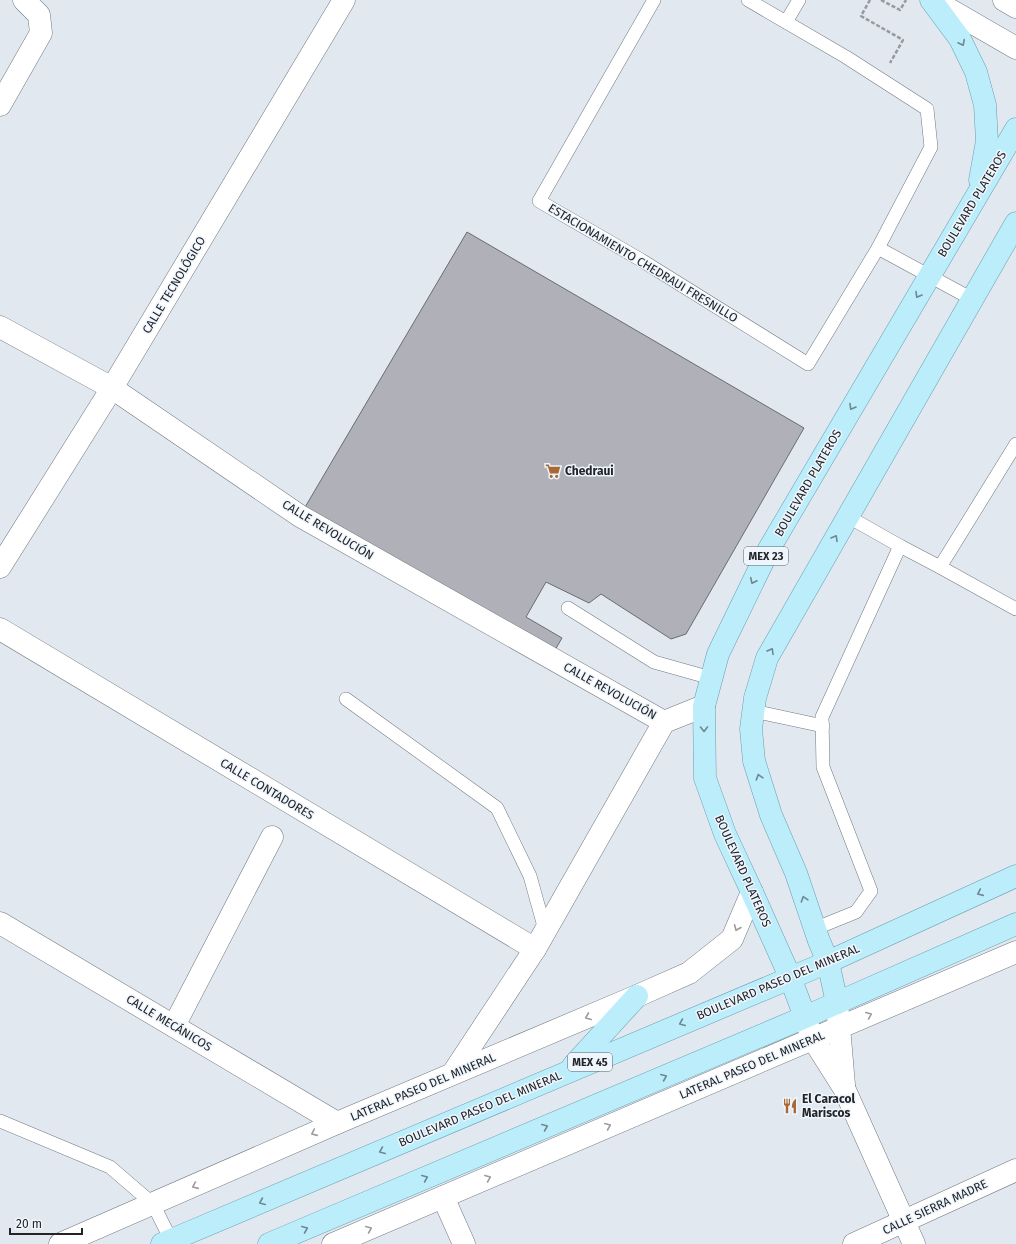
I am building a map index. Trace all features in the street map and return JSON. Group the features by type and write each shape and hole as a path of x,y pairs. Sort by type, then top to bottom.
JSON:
{"main road":[{"path":"932,0 960,39 976,72 985,104 987,141 977,196"},
{"name":"BOULEVARD PLATEROS","path":"805,1017 790,977 725,834 705,778 704,706 718,654 769,549 1016,129"},
{"path":"837,1003 828,962 814,929 796,873 771,816 754,762 751,730 755,698 767,658 1016,223"},
{"name":"BOULEVARD PASEO DEL MINERAL","path":"167,1242 828,962 1016,876"},
{"path":"269,1244 805,1017 1016,924"},
{"path":"568,1072 637,996"}],"street":[{"path":"0,105 41,33 39,15 24,0"},
{"name":"CALLE TECNOLÓGICO","path":"0,567 112,388 344,0"},
{"path":"932,0 1016,48"},
{"path":"1004,0 1016,7"},
{"name":"CALLE REVOLUCIÓN","path":"0,327 112,388 300,516 664,722"},
{"name":"CALLE CONTADORES","path":"0,629 540,939"},
{"path":"453,1073 540,939 664,722 704,706"},
{"path":"174,1026 272,837"},
{"name":"LATERAL PASEO DEL MINERAL","path":"60,1244 453,1073 689,973 732,939 752,892"},
{"name":"CALLE MECÁNICOS","path":"0,923 337,1123"},
{"path":"973,943 984,966"},
{"name":"LATERAL PASEO DEL MINERAL","path":"333,1244 1016,952"},
{"path":"837,1003 844,1088"},
{"path":"805,1017 813,1039 844,1088 914,1244"},
{"name":"CALLE SIERRA MADRE","path":"854,1244 1016,1170"},
{"path":"444,1197 464,1244"}],"lane":[{"name":"ESTACIONAMIENTO CHEDRAUI FRESNILLO","path":"654,0 539,201 641,260 808,364 878,248 931,147 927,109 846,57 748,0"},
{"path":"786,22 799,0"},
{"path":"878,248 972,299"},
{"path":"940,567 1016,444"},
{"path":"847,516 1016,610"},
{"path":"814,929 856,912 871,891 823,767 822,717 900,546"},
{"path":"568,608 654,662 711,678"},
{"path":"346,700 497,808 530,876 540,939"},
{"path":"753,711 823,726"},
{"path":"0,1121 110,1166 153,1204 167,1242"}],"path":[{"path":"870,0 861,16 904,40 881,79"},
{"path":"881,0 900,10 906,0"}],"building":[{"name":"Chedraui","path":"467,232 804,428 686,634 671,639 601,594 589,603 546,582 526,617 562,638 555,650 301,514"}],"place":[{"name":"Chedraui","path":"553,471"},
{"name":"El Caracol Mariscos","path":"790,1106"}]}
